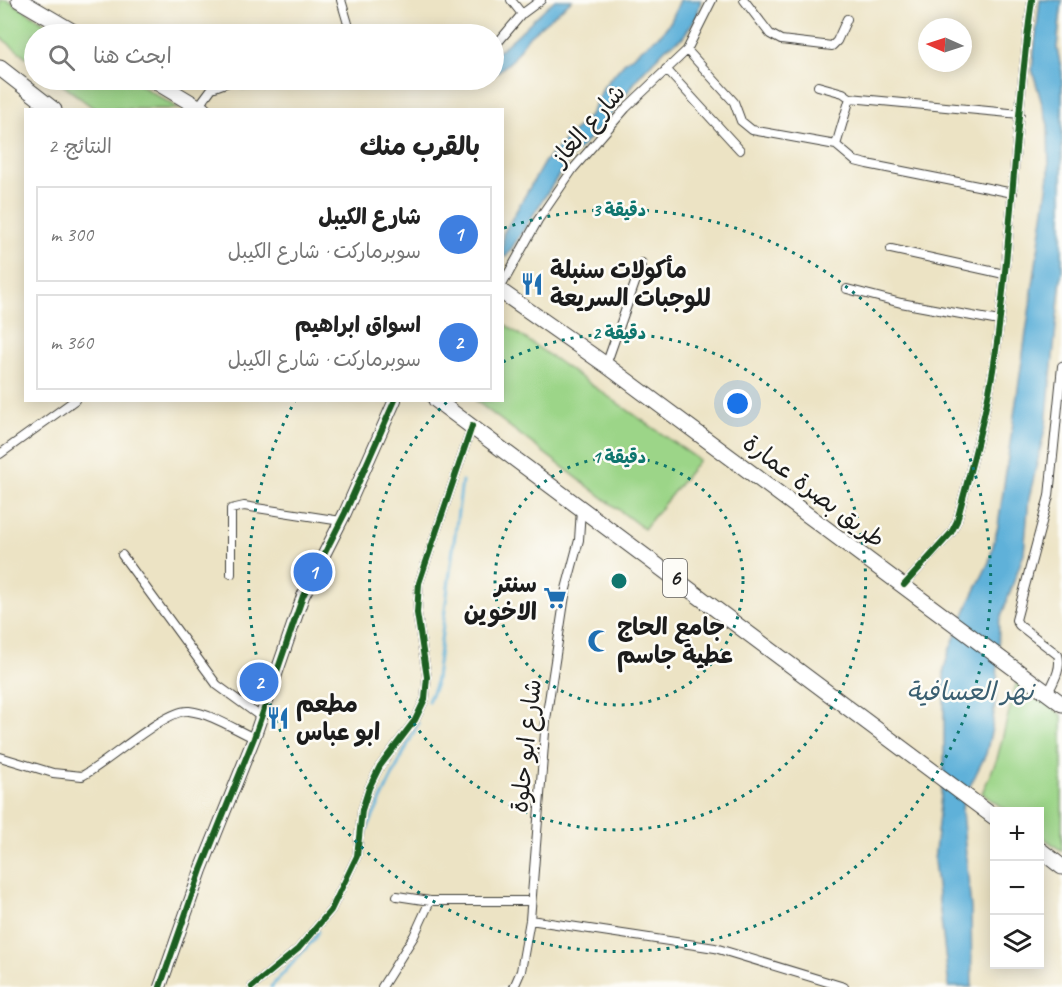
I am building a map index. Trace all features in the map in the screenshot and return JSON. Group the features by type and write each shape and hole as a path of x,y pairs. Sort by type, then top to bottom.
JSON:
{"highway":[{"path":"19,0 60,24"},
{"path":"0,68 24,87"},
{"path":"28,90 51,108"},
{"path":"170,90 201,108"},
{"name":"طريق بصرة عمارة","path":"504,293 606,365 1062,704"},
{"name":"6","path":"439,402 990,814"},
{"path":"1044,853 1062,867"}],"street":[{"path":"341,0 348,24"},
{"path":"511,0 522,14"},
{"path":"504,35 515,26 522,14 541,0"},
{"name":"شارع الغاز","path":"504,281 538,220 573,169 626,108 687,50 712,0"},
{"path":"744,0 770,34 795,43 832,46 837,41 847,19"},
{"path":"903,585 951,532 957,521 986,412 999,321 1032,0"},
{"path":"687,50 734,102 741,121 752,130 836,145 855,161 1013,193"},
{"path":"666,69 740,150"},
{"path":"818,86 843,93 850,98 1020,114"},
{"path":"201,108 212,90"},
{"path":"836,145 850,98"},
{"path":"891,249 1004,274"},
{"path":"606,365 642,263"},
{"path":"847,289 901,303 999,321"},
{"path":"1048,693 1061,667 1061,661 1058,655 1016,620 1049,496 1062,366"},
{"path":"0,454 72,402"},
{"path":"160,987 201,870 254,738 303,596 341,521 394,402"},
{"path":"252,987 298,949 331,910 357,856 362,810 369,788 380,766 415,720 425,699 427,677 417,613 419,583 472,426"},
{"path":"231,574 231,509 244,506 341,521"},
{"name":"شارع ابو حلوة","path":"514,987 521,971 530,920 546,720 566,589 579,540 581,508"},
{"path":"122,555 217,685 261,717"},
{"path":"0,757 52,773 82,776 157,724 176,713 187,711 203,714 254,738"},
{"path":"397,896 430,901 531,901"},
{"path":"382,987 414,936 430,901"},
{"path":"530,920 715,948 844,987"}],"green space":[{"path":"0,0 8,0 46,24 24,24 24,55 0,37"},
{"path":"69,90 148,90 177,108 94,108"},
{"path":"504,324 699,460 644,529 477,402 504,402"},
{"path":"1017,680 1062,715 1062,851 1044,838 1044,807 1001,807 982,793 997,759"}],"water":[{"path":"555,0 572,0 529,36 504,67 504,46"},
{"path":"680,0 701,0 697,16 683,37 666,48 641,74 606,121 568,161 506,257 504,256 504,232 545,161 590,115 604,86 625,62 662,33 671,21"},
{"name":"نهر العسافية","path":"1040,0 1062,0 1057,48 1062,73 1062,269 1046,425 1029,498 1024,553 999,623 997,688 992,728 986,754 963,800 962,811 971,909 972,987 949,987 934,861 944,767 944,669 969,603 989,562 998,526 1049,175 1048,125 1032,69"}],"waterway":[{"path":"428,701 435,686 462,481"},
{"path":"362,839 418,723"},
{"path":"271,987 314,939 318,931"}],"cycle path":[{"path":"904,585 951,533 957,521 988,399 1001,313 1021,89 1032,0"},
{"path":"160,987 201,870 254,738 303,596 345,513 394,402"},
{"path":"252,987 298,949 331,910 357,856 362,810 369,788 380,766 415,720 425,699 427,677 417,613 419,583 472,426"}],"place":[{"name":"مأكولات سنبلة للوجبات السريعة","path":"532,284"},
{"name":"شارع الكيبل","path":"313,572"},
{"name":"سنتر الاخوين","path":"555,598"},
{"name":"جامع الحاج عطية جاسم","path":"599,641"},
{"name":"اسواق ابراهيم","path":"259,682"},
{"name":"مطعم ابو عباس","path":"278,718"}]}
